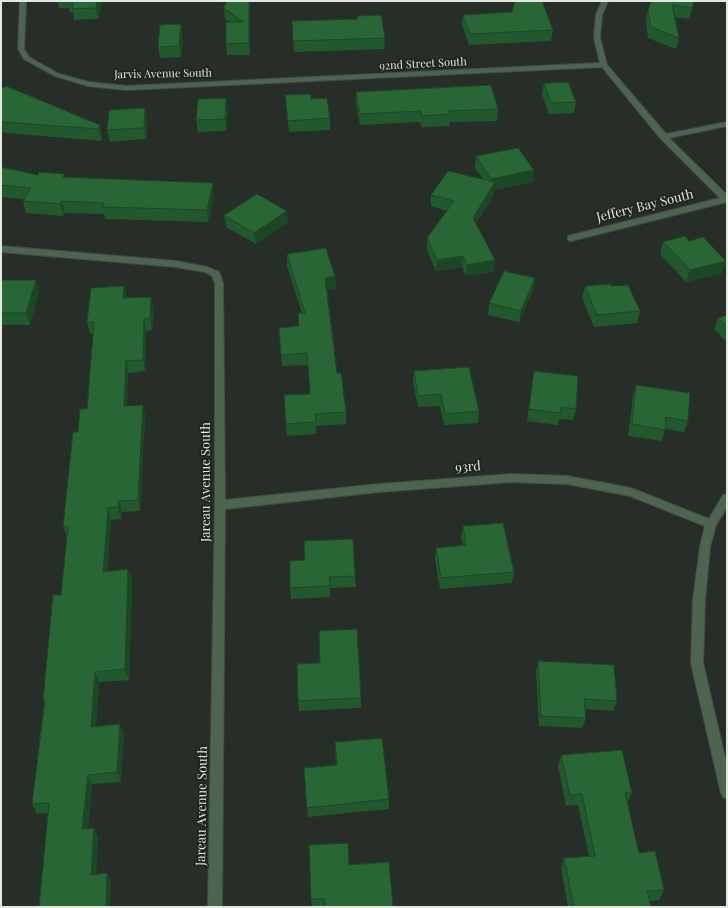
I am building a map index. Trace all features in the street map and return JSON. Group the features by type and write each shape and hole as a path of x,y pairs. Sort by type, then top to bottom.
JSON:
{"street":[{"name":"Jarvis Avenue South","path":"23,1 21,49 26,58 57,75 88,84 126,88 244,83"},
{"path":"605,1 599,15 598,38 604,65 623,90 664,137 727,200"},
{"name":"92nd Street South","path":"244,83 604,65"},
{"path":"664,137 727,124"},
{"name":"Jeffery Bay South","path":"571,238 727,200"},
{"name":"Jareau Avenue South","path":"1,249 176,264 207,270 216,274 219,284 220,505 215,907"},
{"name":"93rd","path":"220,505 387,487 528,478 567,480 631,492 711,524"},
{"path":"727,498 711,524 705,548 699,600 697,664 727,793"}],"building":[{"path":"74,1 97,1 96,8 72,9"},
{"path":"226,1 249,1 249,43 226,44 226,22 243,22 224,8"},
{"path":"515,1 542,1 553,30 470,34 463,15 512,12"},
{"path":"651,1 694,1 692,8 672,5 679,38 651,27 648,10"},
{"path":"381,15 385,38 293,41 292,21 358,19 357,16"},
{"path":"181,24 179,46 158,47 160,25"},
{"path":"568,82 576,102 551,103 544,83"},
{"path":"491,85 498,109 449,111 450,114 422,116 421,111 360,114 356,92"},
{"path":"6,86 100,125 99,129 3,122 1,121 1,89"},
{"path":"311,94 311,99 327,98 330,118 288,121 285,95"},
{"path":"226,98 225,119 196,120 198,99"},
{"path":"145,108 144,128 107,130 109,110"},
{"path":"518,148 534,170 491,179 476,156"},
{"path":"1,167 38,175 39,172 65,174 63,177 213,183 207,210 103,207 104,203 62,201 60,204 23,201 31,188 1,185"},
{"path":"448,171 495,182 473,218 495,260 467,265 463,256 437,260 427,238 454,201 431,195"},
{"path":"257,194 287,211 254,233 224,215"},
{"path":"685,236 689,241 703,237 726,261 690,270 663,242"},
{"path":"326,248 335,276 325,278 337,373 341,373 346,412 315,414 316,422 286,424 284,395 310,394 307,353 281,355 279,328 299,326 298,313 305,313 287,254"},
{"path":"504,271 535,278 521,311 489,303"},
{"path":"1,280 36,280 26,313 1,313"},
{"path":"610,284 611,286 628,285 640,311 597,315 585,286"},
{"path":"124,286 123,298 151,297 150,318 144,319 143,360 126,361 124,406 143,405 138,500 119,501 118,507 108,508 103,572 128,569 125,669 95,672 91,727 120,724 117,772 88,775 82,829 94,828 91,875 107,873 106,907 39,907 49,803 32,804 45,700 43,700 53,595 61,595 68,526 63,526 73,432 78,432 80,409 87,409 94,322 87,322 91,288"},
{"path":"727,315 727,327 718,318"},
{"path":"469,367 479,411 445,414 441,394 418,396 414,371"},
{"path":"534,371 578,376 576,409 561,407 560,413 529,409"},
{"path":"636,385 690,393 688,421 666,417 665,430 632,424"},
{"path":"503,523 514,572 441,578 436,548 466,545 463,526"},
{"path":"353,539 355,576 329,577 330,586 290,588 290,561 305,560 304,541"},
{"path":"357,629 361,698 298,701 297,664 320,663 319,631"},
{"path":"538,661 614,665 617,701 584,699 586,718 541,716"},
{"path":"382,738 389,799 307,808 304,768 337,765 335,742"},
{"path":"622,750 632,793 625,793 639,853 655,851 664,890 647,891 651,906 574,907 564,858 595,856 582,794 570,795 561,755"},
{"path":"348,843 349,865 389,862 393,907 325,907 325,899 311,899 309,845"}]}
